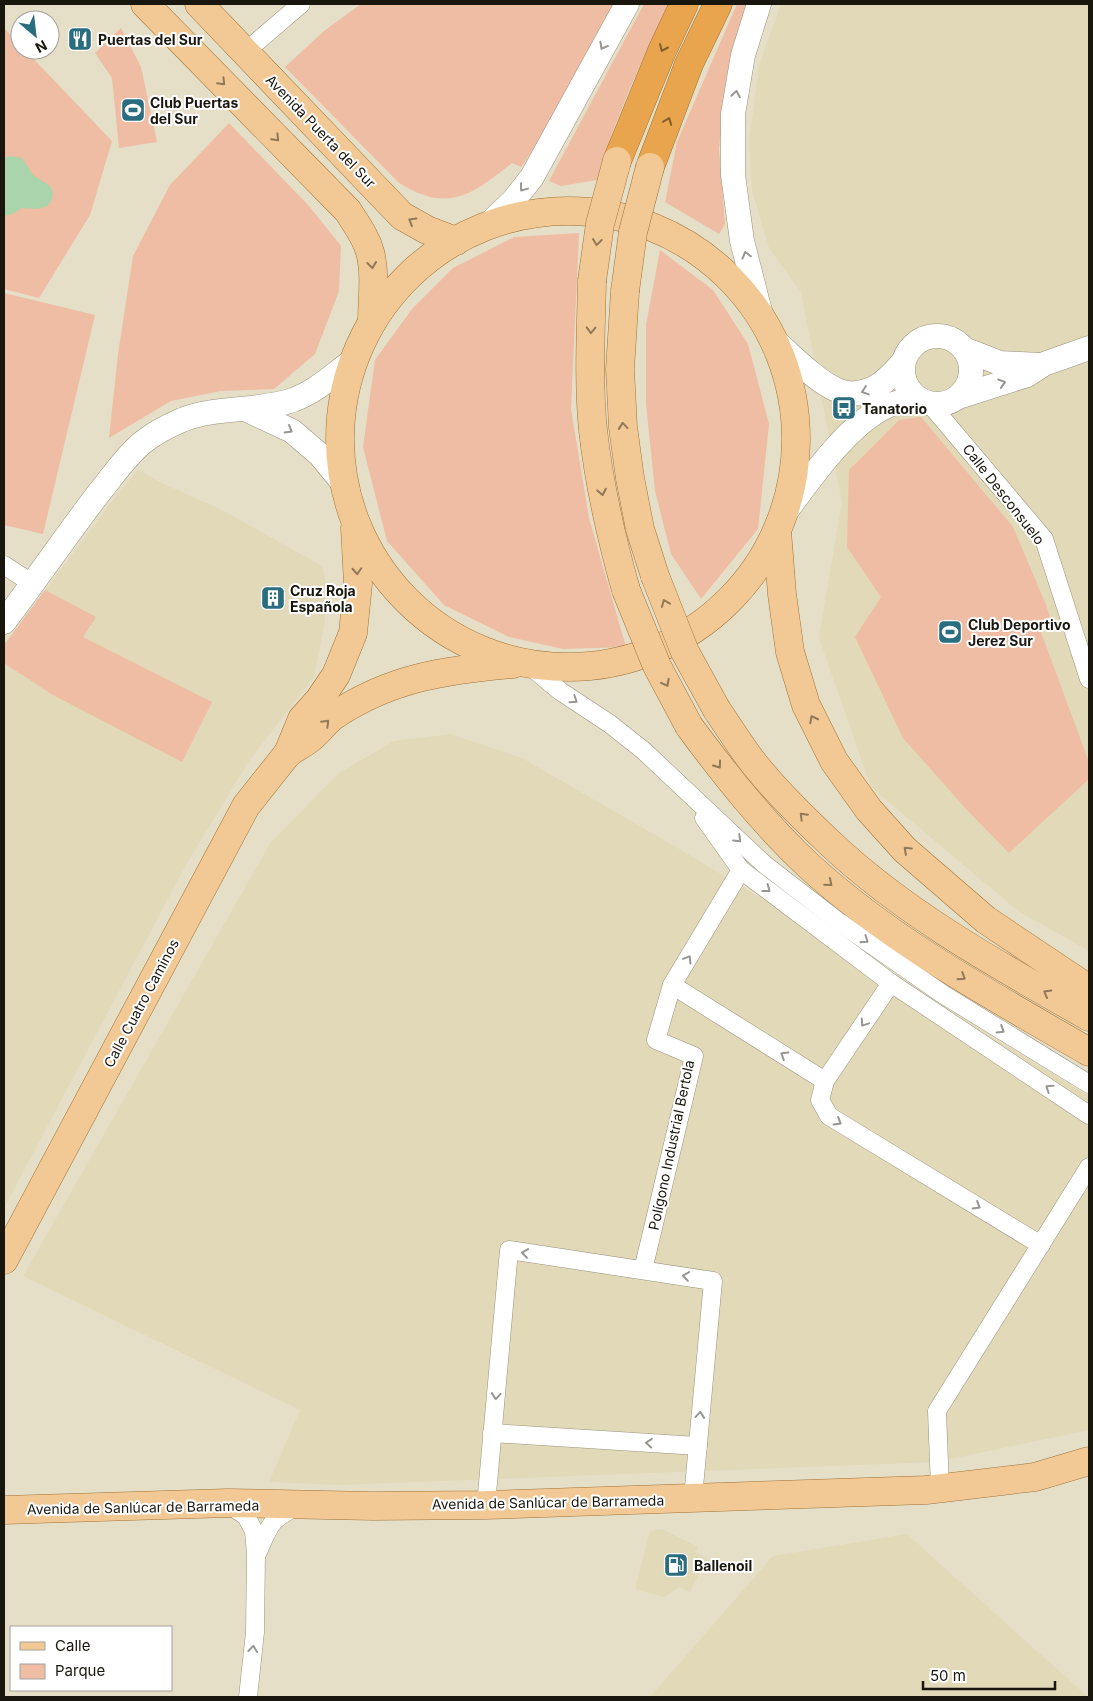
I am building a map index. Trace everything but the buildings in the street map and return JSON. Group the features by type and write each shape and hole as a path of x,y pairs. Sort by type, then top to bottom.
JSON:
{"highway":[{"path":"617,161 662,51 684,4"},
{"path":"650,167 689,64 718,4"}],"main road":[{"path":"145,4 348,211 360,229 370,252 373,268 372,322"},
{"name":"Avenida Puerta del Sur","path":"199,4 402,216 427,230 456,241"},
{"path":"617,161 600,224 592,281 590,369 593,428 611,536 626,590 657,666 689,726 725,775 758,814 809,866 862,910 976,986 1089,1052"},
{"path":"650,167 633,232 624,291 620,369 623,427 640,529 655,576 685,652 717,710 750,758 782,795 832,846 880,885 932,923 988,959 1089,1017"},
{"path":"525,667 443,630 390,583 355,522 343,483 340,412 350,363 372,322 396,290 424,263 456,241 487,226 533,214 581,212 628,219 672,236 707,258 738,286 768,330 787,376 796,424 792,483 781,522 782,594 790,652 806,705 834,761 869,810 905,850 986,920 1089,989"},
{"name":"Calle Cuatro Caminos","path":"4,1260 246,806 288,753 302,720 319,700 336,675 353,633 358,584 355,522"},
{"name":"Calle Cuatro Caminos","path":"288,753 312,738 334,716 372,694 433,674 463,669 525,667 570,669 609,663 654,650 695,628 731,598 761,561 781,522"},
{"path":"944,882 1042,945 1089,970"},
{"name":"Avenida de Sanlúcar de Barrameda","path":"4,1510 228,1503 373,1506 486,1505 940,1488 1035,1476 1089,1461"}],"street":[{"path":"245,52 301,4"},
{"path":"487,226 513,201 532,177 627,4"},
{"path":"758,4 742,55 733,114 733,167 742,241 768,330 821,380 838,391 857,394 876,387 891,376 903,362 907,352 915,344 924,338 936,335 947,336 958,342 966,350 971,361 972,373 969,384 962,394 940,400 901,401 874,413 846,437 816,471 781,522"},
{"path":"903,362 905,384 912,393 940,400 1027,375 1044,364 1089,348"},
{"path":"966,350 1000,363 1044,364"},
{"path":"4,622 84,512 127,458 142,443 161,430 183,420 208,413 245,409 293,400 316,388 350,363"},
{"name":"Calle Desconsuelo","path":"940,400 949,426 1044,539 1089,679"},
{"path":"245,409 292,431 320,455 343,483"},
{"path":"4,565 33,584"},
{"path":"525,667 610,724 644,751 764,864 839,922 944,994 1089,1084"},
{"path":"681,785 741,870 891,983 1089,1115"},
{"name":"Polígono Industrial Bertola","path":"643,1270 694,1056 656,1040 672,984 741,870"},
{"path":"891,983 825,1081 820,1100 829,1116 1041,1245"},
{"path":"672,984 825,1081"},
{"path":"940,1488 937,1411 1089,1167"},
{"path":"486,1505 509,1250 713,1281 692,1498"},
{"path":"492,1433 698,1446"},
{"path":"228,1503 246,1516 254,1531 256,1554 255,1632 248,1697"},
{"path":"256,1554 272,1521 281,1514 302,1504"}],"shaded area":[{"path":"781,4 1089,4 1089,951 1018,911 871,787 819,638 842,502 801,292 769,248 752,191 749,142 759,65"},
{"path":"10,156 22,158 33,175 50,186 53,193 52,200 47,206 38,209 22,208 4,216 4,158"},
{"path":"138,470 222,510 322,566 328,592 324,627 314,677 249,761 187,863 4,1208 4,645"},
{"path":"451,734 522,758 676,847 1089,1096 1089,1430 936,1462 339,1485 269,1482 300,1410 23,1276 271,842 339,773 394,741"},
{"name":"Ballenoil","path":"662,1529 698,1547 695,1552 713,1561 708,1571 702,1568 690,1592 679,1587 664,1597 635,1589 650,1531"},
{"path":"907,1534 1088,1697 650,1697 773,1556"}],"green space":[{"path":"361,4 615,4 548,129 521,167 512,163 471,192 445,199 416,192 399,183 285,67 324,31"},
{"path":"644,4 668,4 612,133 597,180 561,186 549,181"},
{"path":"737,4 746,5 727,75 719,149 725,224 719,234 665,202 677,142"},
{"path":"4,28 10,34 10,60 35,60 112,141 90,215 39,298 4,289"},
{"name":"Club Puertas del Sur","path":"121,28 141,67 157,142 119,148 112,78 95,53"},
{"path":"229,123 309,206 341,246 339,291 315,354 274,389 221,391 171,401 109,438 118,354 133,256 170,185"},
{"path":"579,233 571,409 589,518 626,647 563,649 509,637 444,605 387,541 363,447 375,360 412,309 453,268 514,237"},
{"path":"660,250 713,290 748,344 769,424 758,529 701,599 671,554 655,491 646,404 646,325"},
{"path":"4,293 95,315 43,534 4,525"},
{"name":"Club Deportivo Jerez Sur","path":"921,417 1013,527 1050,617 1039,627 1089,762 1089,779 1009,853 967,810 903,738 855,637 881,597 847,547 849,470 899,420"},
{"path":"45,590 96,617 83,637 212,702 182,762 53,695 4,663 4,645"}],"place":[{"name":"Puertas del Sur","path":"80,39"},
{"name":"Club Puertas del Sur","path":"133,110"},
{"name":"Tanatorio","path":"844,408"},
{"name":"Cruz Roja Española","path":"273,598"},
{"name":"Club Deportivo Jerez Sur","path":"950,632"},
{"name":"Ballenoil","path":"676,1565"}]}
